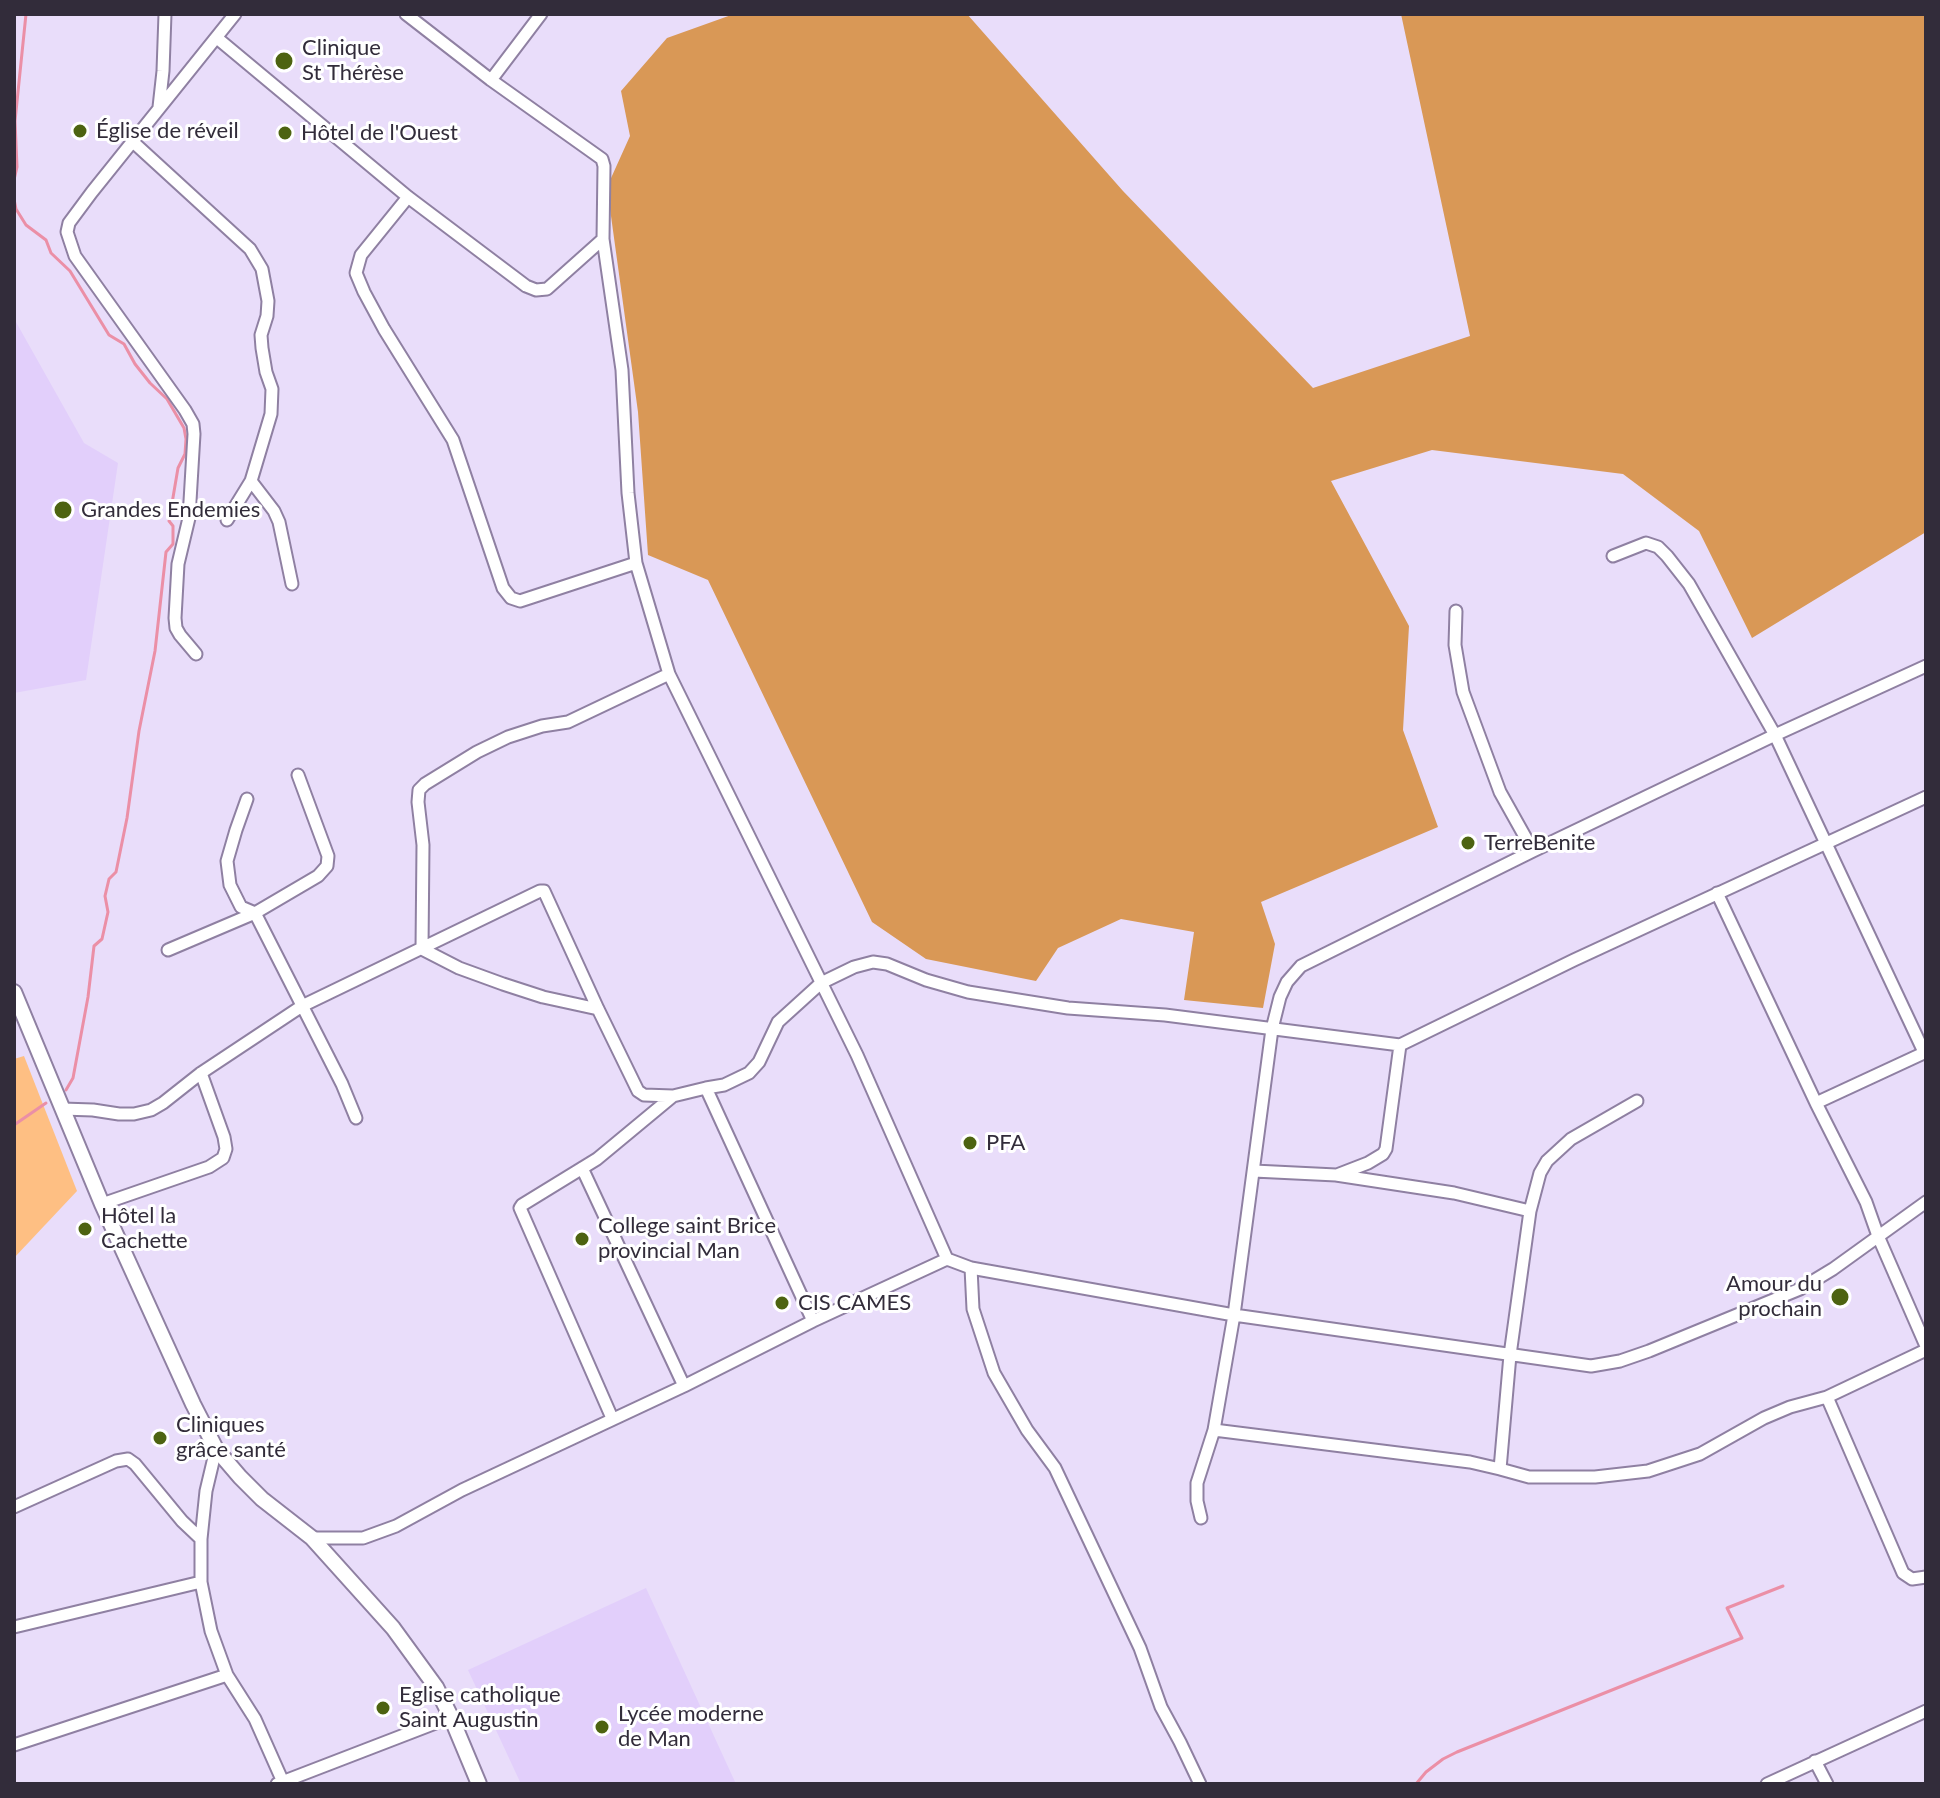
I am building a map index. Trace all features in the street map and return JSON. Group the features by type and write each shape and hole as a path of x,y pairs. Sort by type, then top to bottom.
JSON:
{"main road":[{"path":"14,992 102,1204 216,1449 262,1499 312,1538 393,1628 436,1687 479,1784"}],"street":[{"path":"159,108 165,14"},
{"path":"196,654 180,635 175,618 178,564 189,518 193,424 75,256 67,232 69,223 132,141 235,14"},
{"path":"406,14 491,80 602,159 603,239 622,370 628,493 636,563 669,674 857,1055 947,1259"},
{"path":"491,80 541,14"},
{"path":"217,38 408,197 526,286 536,290 547,289 603,239"},
{"path":"132,141 250,249 262,269 268,301 261,335 266,372 272,389 271,414 251,481 227,520"},
{"path":"408,197 361,255 356,273 384,329 453,440 503,588 511,598 520,601 636,563"},
{"path":"251,481 279,522 292,584"},
{"path":"1613,556 1646,543 1658,547 1689,584 1775,735 1925,1052 1816,1103"},
{"path":"1456,611 1455,645 1463,692 1500,792 1533,851"},
{"path":"1201,1518 1197,1483 1214,1430 1234,1315 1272,1029 1287,982 1301,966 1533,851 1926,666"},
{"path":"422,949 423,845 419,790 477,752 508,737 542,726 568,722 669,674"},
{"path":"168,950 255,913 318,876 327,866 328,856 298,775"},
{"path":"62,1109 119,1114 143,1112 163,1103 201,1073 302,1006 540,891 544,891 638,1091 644,1095 673,1096 724,1085 749,1073 759,1062 778,1022 821,983 854,967 873,962 968,992 1068,1008 1165,1015 1400,1045 1574,960 1926,797"},
{"path":"247,799 227,861 230,885 241,907 255,913 342,1084 356,1118"},
{"path":"1214,1430 1470,1462 1529,1477 1595,1477 1648,1471 1700,1454 1764,1418 1827,1397 1926,1348 1866,1202 1717,893"},
{"path":"422,949 459,968 503,984 598,1009"},
{"path":"1336,1175 1368,1163 1386,1149 1400,1045"},
{"path":"102,1204 209,1167 223,1158 226,1149 224,1137 201,1073"},
{"path":"706,1088 813,1321"},
{"path":"612,1418 521,1211 522,1205 597,1159 673,1096"},
{"path":"1500,1469 1510,1355 1530,1211 1540,1173 1547,1161 1571,1139 1637,1101"},
{"path":"582,1168 684,1386"},
{"path":"1254,1171 1336,1175 1454,1193 1530,1211"},
{"path":"312,1538 363,1538 396,1526 462,1490 947,1259 971,1268 1234,1315 1591,1366 1620,1361 1649,1351 1800,1289 1926,1202"},
{"path":"971,1268 973,1309 994,1373 1027,1430 1055,1468 1140,1648 1161,1707 1200,1784"},
{"path":"1827,1397 1903,1573 1912,1579 1926,1577"},
{"path":"216,1449 206,1491 201,1582 211,1631 227,1675 255,1719 280,1783 451,1717"},
{"path":"14,1507 116,1461 128,1459 201,1539"},
{"path":"14,1627 201,1582"},
{"path":"14,1745 227,1675"},
{"path":"1767,1784 1926,1711"},
{"path":"1815,1761 1827,1784"}],"shaded area":[{"path":"734,14 967,14 1123,191 1313,388 1470,336 1401,14 1926,14 1926,532 1752,638 1699,531 1623,474 1432,450 1331,481 1409,626 1403,730 1438,827 1261,902 1275,944 1263,1008 1184,1000 1194,932 1121,919 1058,948 1036,981 926,959 872,922 708,580 648,555 638,412 607,187 630,136 621,91 667,38"},
{"name":"Grandes Endemies","path":"14,323 84,443 118,463 86,680 14,693"},
{"path":"24,1056 77,1191 14,1258 14,1059"},
{"name":"Lycée moderne de Man","path":"646,1588 736,1784 521,1784 468,1670"}],"waterway":[{"path":"14,180 17,167 15,121 26,14"},
{"path":"14,199 26,225 46,240 51,253 70,271 109,335 124,344 135,364 167,399 184,428 186,439 169,521 173,526 173,544 166,552 155,651 139,731 127,818 116,872 109,879 105,896 108,912 102,939 94,946 73,1078 66,1090"},
{"path":"14,1125 46,1103"},
{"path":"1416,1784 1426,1772 1457,1752 1742,1638 1727,1608 1783,1586"}],"place":[{"name":"Clinique St Thérèse","path":"284,61"},
{"name":"Église de réveil","path":"80,131"},
{"name":"Hôtel de l'Ouest","path":"285,133"},
{"name":"Grandes Endemies","path":"63,510"},
{"name":"TerreBenite","path":"1468,843"},
{"name":"PFA","path":"970,1143"},
{"name":"Hôtel la Cachette","path":"85,1229"},
{"name":"College saint Brice provincial Man","path":"582,1239"},
{"name":"Amour du prochain","path":"1840,1297"},
{"name":"CIS CAMES","path":"782,1303"},
{"name":"Cliniques grâce santé","path":"160,1438"},
{"name":"Eglise catholique Saint Augustin","path":"383,1708"},
{"name":"Lycée moderne de Man","path":"602,1727"}]}
